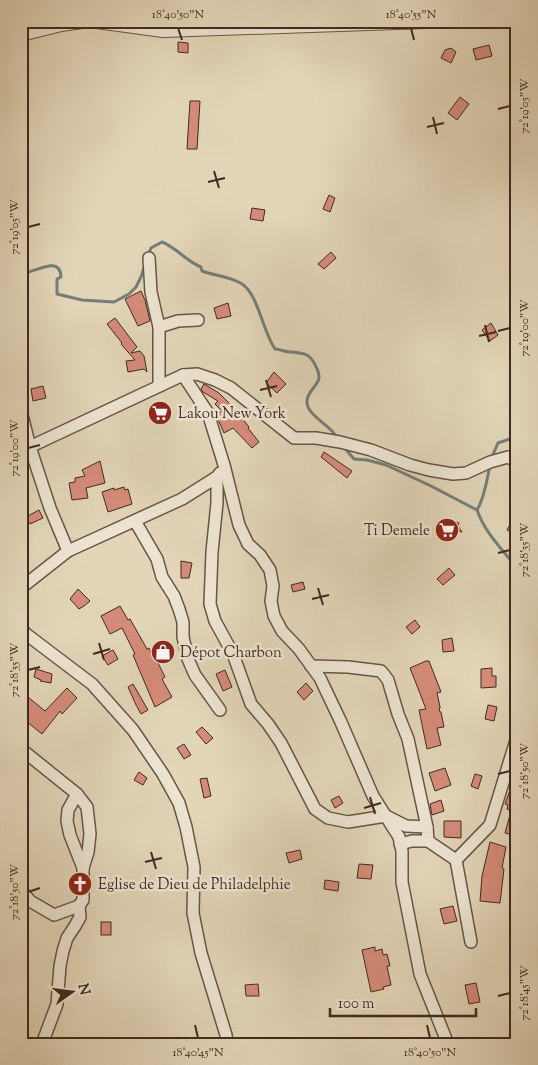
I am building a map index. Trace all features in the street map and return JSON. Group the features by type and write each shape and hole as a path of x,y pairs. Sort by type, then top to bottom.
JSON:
{"street":[{"path":"21,34 82,21"},
{"path":"97,21 164,30 426,21"},
{"path":"149,258 151,292 159,327 159,386"},
{"path":"159,327 178,320 198,320"},
{"path":"26,449 183,375 198,374 230,388 294,438 316,438 340,442 371,450 429,470 453,474 466,473 490,462 508,457 517,462"},
{"path":"183,375 208,413 224,465 239,525 248,544 260,555 270,570 273,586 271,602 274,616 282,631 320,678 373,796 400,837 402,882 420,974 448,1044"},
{"path":"21,411 26,449 68,551"},
{"path":"21,588 68,551 182,499 217,477 224,465"},
{"path":"217,477 210,604 215,621 233,654 251,704 281,743 315,809 328,818 348,822 386,816 406,826 427,827"},
{"path":"517,490 517,496"},
{"path":"135,520 157,559 162,577 174,596 182,622 188,659 195,675 220,710"},
{"path":"21,628 26,634 92,684 133,730 163,774 179,803 194,867 193,913 201,953 226,1035 227,1044"},
{"path":"311,666 348,667 381,671 388,680 408,739 427,827 428,841"},
{"path":"456,860 490,825 517,737"},
{"path":"21,749 77,794 86,807 90,834 84,868 84,900 79,906 54,915 30,901 21,890"},
{"path":"77,794 68,810 67,821 70,835 84,868"},
{"path":"400,844 412,841 428,841 456,860 471,942"},
{"path":"42,1044 57,1004 63,951 67,938 80,917 79,906"}],"building":[{"path":"178,42 188,43 188,53 178,52"},
{"path":"489,45 492,56 476,60 473,49"},
{"path":"451,48 456,52 451,63 441,58 445,50"},
{"path":"460,97 469,104 457,120 448,113"},
{"path":"190,101 200,101 197,149 187,149"},
{"path":"329,195 335,198 330,212 323,209"},
{"path":"252,208 265,210 263,221 250,219"},
{"path":"331,252 336,258 324,269 318,264"},
{"path":"141,291 150,321 138,326 125,299"},
{"path":"228,303 231,316 217,319 214,308"},
{"path":"115,318 137,347 131,353 140,351 144,356 147,372 144,369 128,372 126,361 135,360 107,324"},
{"path":"491,323 498,335 490,341 482,330"},
{"path":"274,372 286,384 277,393 266,383"},
{"path":"204,384 219,393 237,411 240,409 244,416 241,417 259,442 252,448 233,428 224,433 216,415 222,411 215,404 218,401 203,392 201,389"},
{"path":"43,386 46,398 33,401 31,389"},
{"path":"324,452 352,471 347,478 321,457"},
{"path":"100,461 105,483 86,488 88,498 72,500 69,483 75,482 75,478 85,476 82,470"},
{"path":"124,487 125,490 128,489 132,504 108,512 102,492"},
{"path":"39,510 43,518 30,524 26,517"},
{"path":"517,512 517,535 507,530"},
{"path":"448,520 459,523 458,526 462,532 446,528"},
{"path":"181,561 192,563 189,578 181,578"},
{"path":"449,568 455,575 443,585 437,579"},
{"path":"303,582 305,589 293,592 291,585"},
{"path":"78,589 90,601 79,609 70,599"},
{"path":"120,606 128,620 130,619 147,649 149,648 152,654 160,650 165,659 158,663 165,677 162,679 172,697 155,707 133,655 135,654 122,628 110,634 101,616"},
{"path":"415,620 420,627 412,634 406,627"},
{"path":"452,638 454,651 443,652 442,640"},
{"path":"113,650 118,659 108,665 102,656"},
{"path":"429,661 441,692 437,693 439,711 441,712 444,727 437,728 441,745 427,749 419,710 426,709 410,668"},
{"path":"492,668 492,676 496,676 496,687 481,688 481,669"},
{"path":"36,669 52,674 51,683 40,681 34,677"},
{"path":"225,670 232,687 223,691 216,674"},
{"path":"306,683 313,691 304,700 297,692"},
{"path":"133,684 148,710 141,714 128,687"},
{"path":"67,688 77,698 62,714 60,711 42,734 21,717 21,694 28,697 45,711"},
{"path":"488,705 497,707 494,721 485,719"},
{"path":"202,727 213,738 206,744 196,732"},
{"path":"184,744 191,755 184,759 177,748"},
{"path":"445,768 451,785 435,791 429,773"},
{"path":"139,772 147,778 143,785 134,780"},
{"path":"475,774 482,776 478,789 471,786"},
{"path":"516,774 517,819 512,835 505,833 511,811 507,809 508,805 505,804"},
{"path":"207,778 211,796 204,798 200,779"},
{"path":"339,796 343,803 335,808 331,800"},
{"path":"441,800 444,811 432,815 430,804"},
{"path":"444,821 461,821 461,838 444,837"},
{"path":"490,842 506,847 502,868 504,869 500,903 480,901 482,876"},
{"path":"300,850 302,859 289,863 286,853"},
{"path":"359,864 373,865 371,879 357,878"},
{"path":"325,880 339,882 338,891 324,889"},
{"path":"453,906 457,921 444,924 440,909"},
{"path":"101,922 111,922 111,935 101,935"},
{"path":"375,947 375,951 382,949 383,955 387,954 390,966 387,966 391,985 371,992 362,950"},
{"path":"476,983 480,1002 469,1004 465,985"},
{"path":"258,984 259,996 246,996 245,985"}],"waterway":[{"path":"148,255 151,248 162,242 201,267 202,271 232,279 248,289 275,349 304,354 312,360 319,378 317,384 308,395 308,405 313,414 336,437"},
{"path":"21,273 45,267 56,267 61,277 57,279 57,294 82,300 114,302 129,294 136,287 145,265"},
{"path":"491,459 498,443 517,439"},
{"path":"343,446 354,459 386,465 477,510 484,494 490,465"},
{"path":"477,510 489,533 517,568"}],"place":[{"name":"Lakou New York","path":"160,413"},
{"name":"Ti Demele","path":"447,530"},
{"name":"Dépot Charbon","path":"163,652"},
{"name":"Eglise de Dieu de Philadelphie","path":"80,884"}]}
